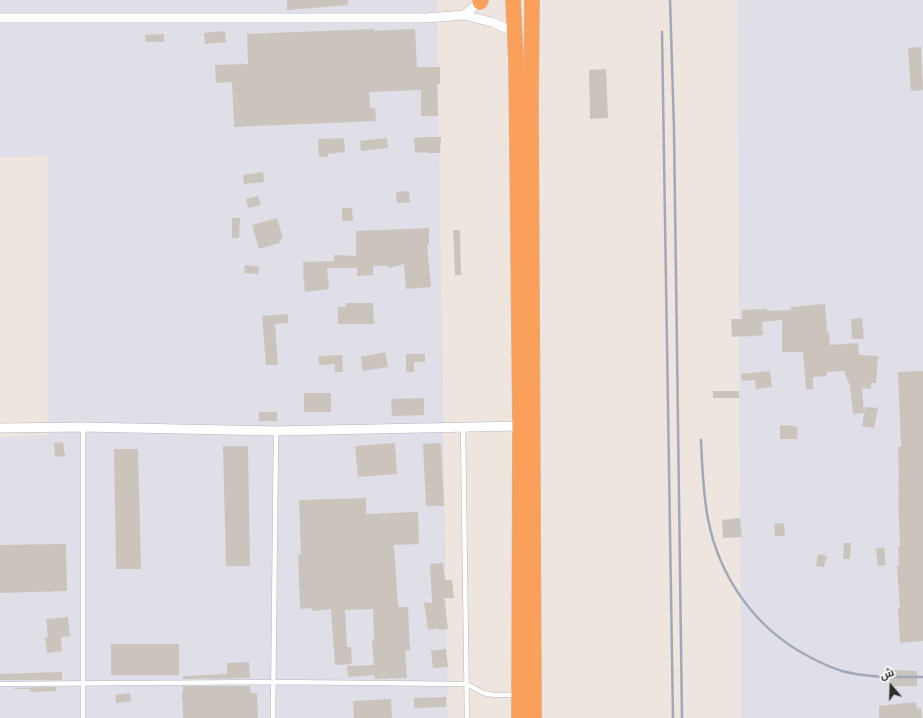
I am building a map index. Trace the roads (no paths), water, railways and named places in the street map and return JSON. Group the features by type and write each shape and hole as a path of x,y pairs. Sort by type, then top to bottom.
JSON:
{"highway":[{"path":"513,0 516,60 520,426 519,718"},
{"path":"532,0 531,101 534,718"}],"street":[{"path":"464,15 481,1"},
{"path":"0,18 426,18 464,15 491,22 515,32"},
{"path":"0,428 84,427 276,431 520,426"}],"lane":[{"path":"83,718 84,427"},
{"path":"463,427 467,718"},
{"path":"273,718 276,431"},
{"path":"0,684 274,682 467,684 483,693 494,695 519,695"}],"railway":[{"path":"670,0 674,129 682,718"},
{"path":"662,32 673,718"},
{"path":"701,440 705,499 713,540 730,580 755,615 770,630 787,643 832,668 872,676 923,677"}]}
